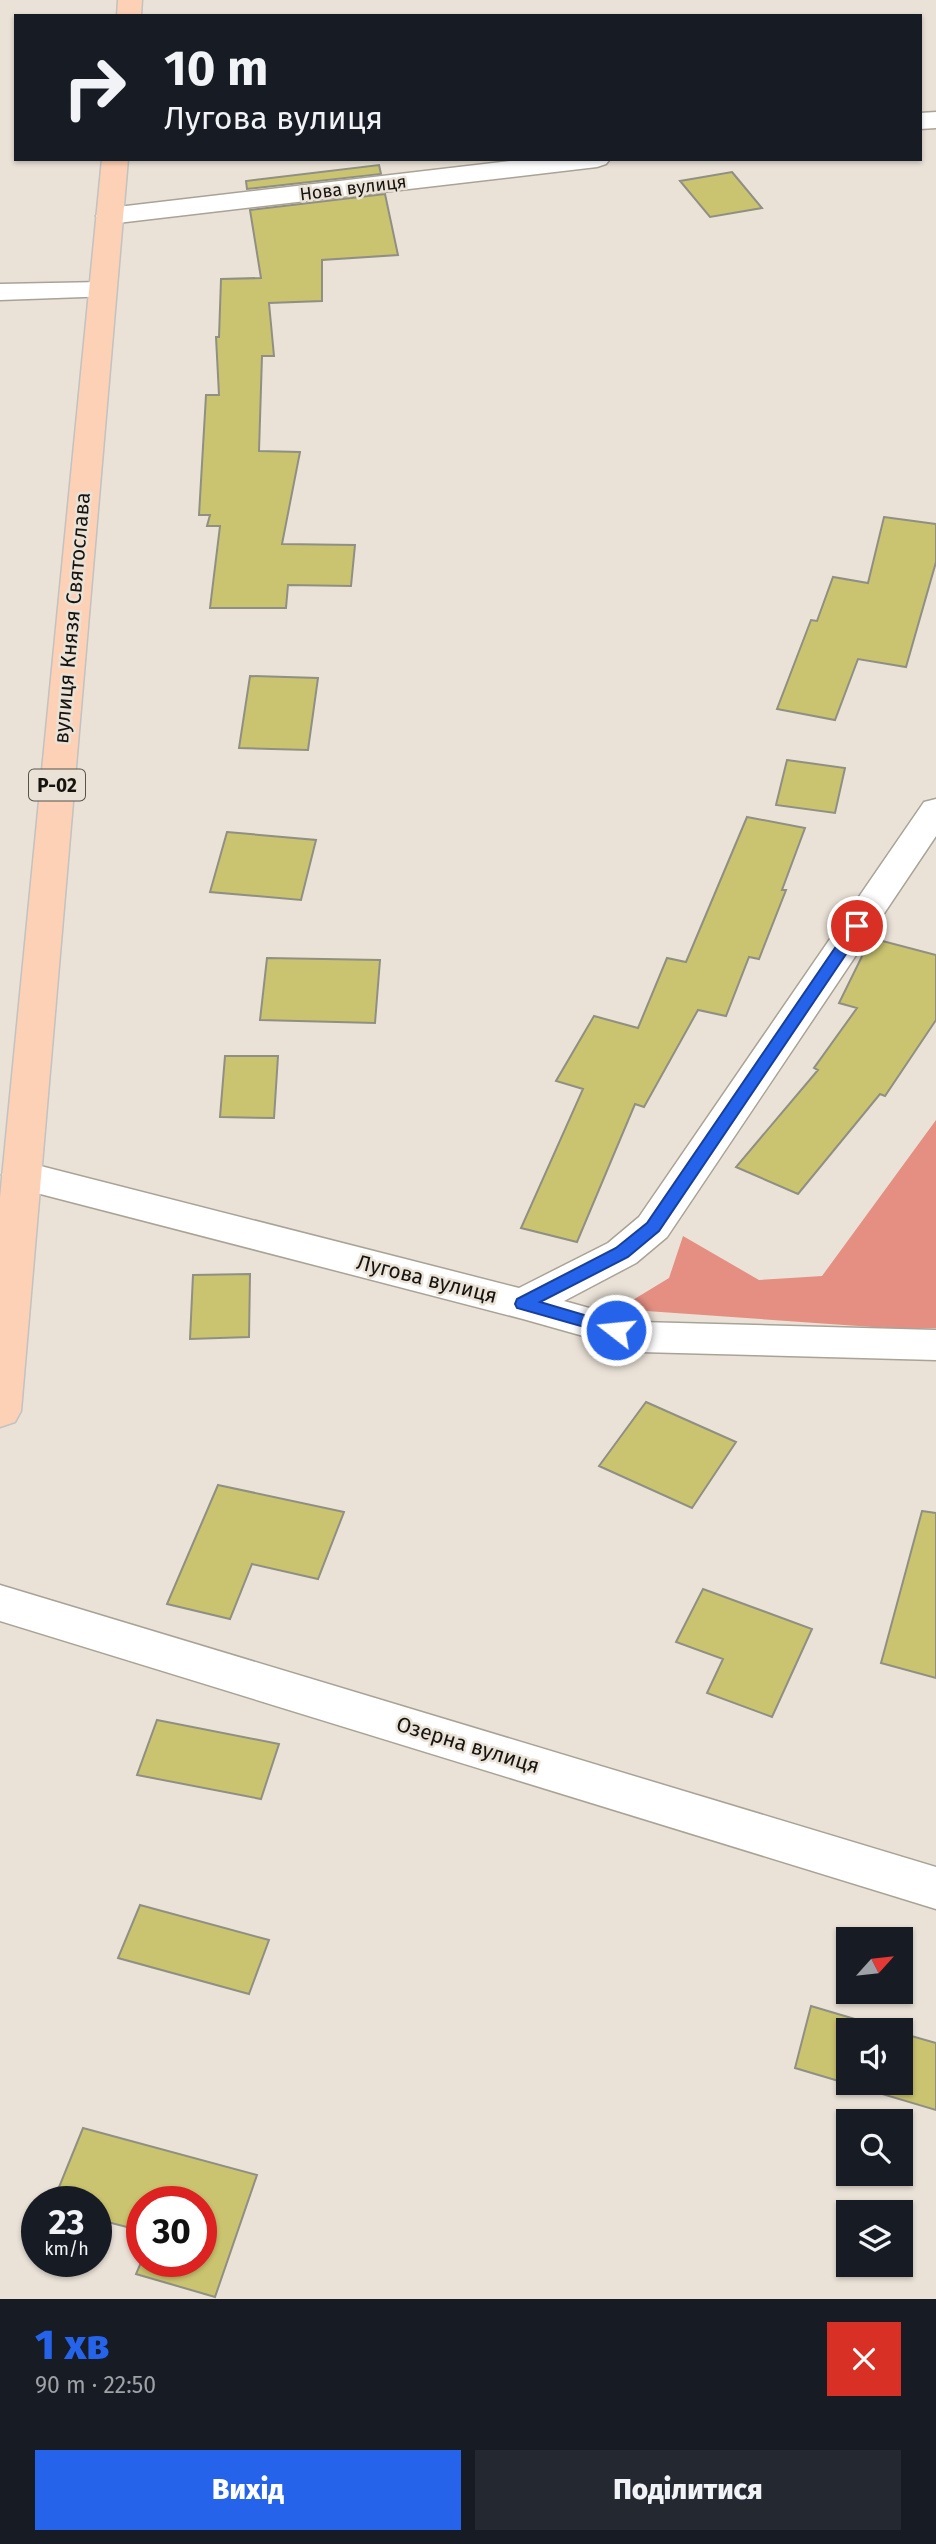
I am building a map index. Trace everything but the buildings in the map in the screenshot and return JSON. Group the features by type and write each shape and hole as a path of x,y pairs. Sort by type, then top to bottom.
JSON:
{"main road":[{"name":"вулиця Князя Святослава","path":"0,1411 115,161"}],"street":[{"name":"Нова вулиця","path":"109,216 580,161"},
{"path":"0,292 102,290"},
{"name":"Лугова вулиця","path":"21,1175 523,1304 622,1253 653,1227 936,810"},
{"path":"523,1304 640,1336 936,1345"},
{"name":"Озерна вулиця","path":"0,1603 936,1888"}],"shaded area":[{"path":"936,1120 936,1328 901,1329 618,1309 669,1278 683,1236 759,1280 822,1276"}],"route":[{"path":"616,1330 523,1304 622,1253 653,1227 857,926"}]}
